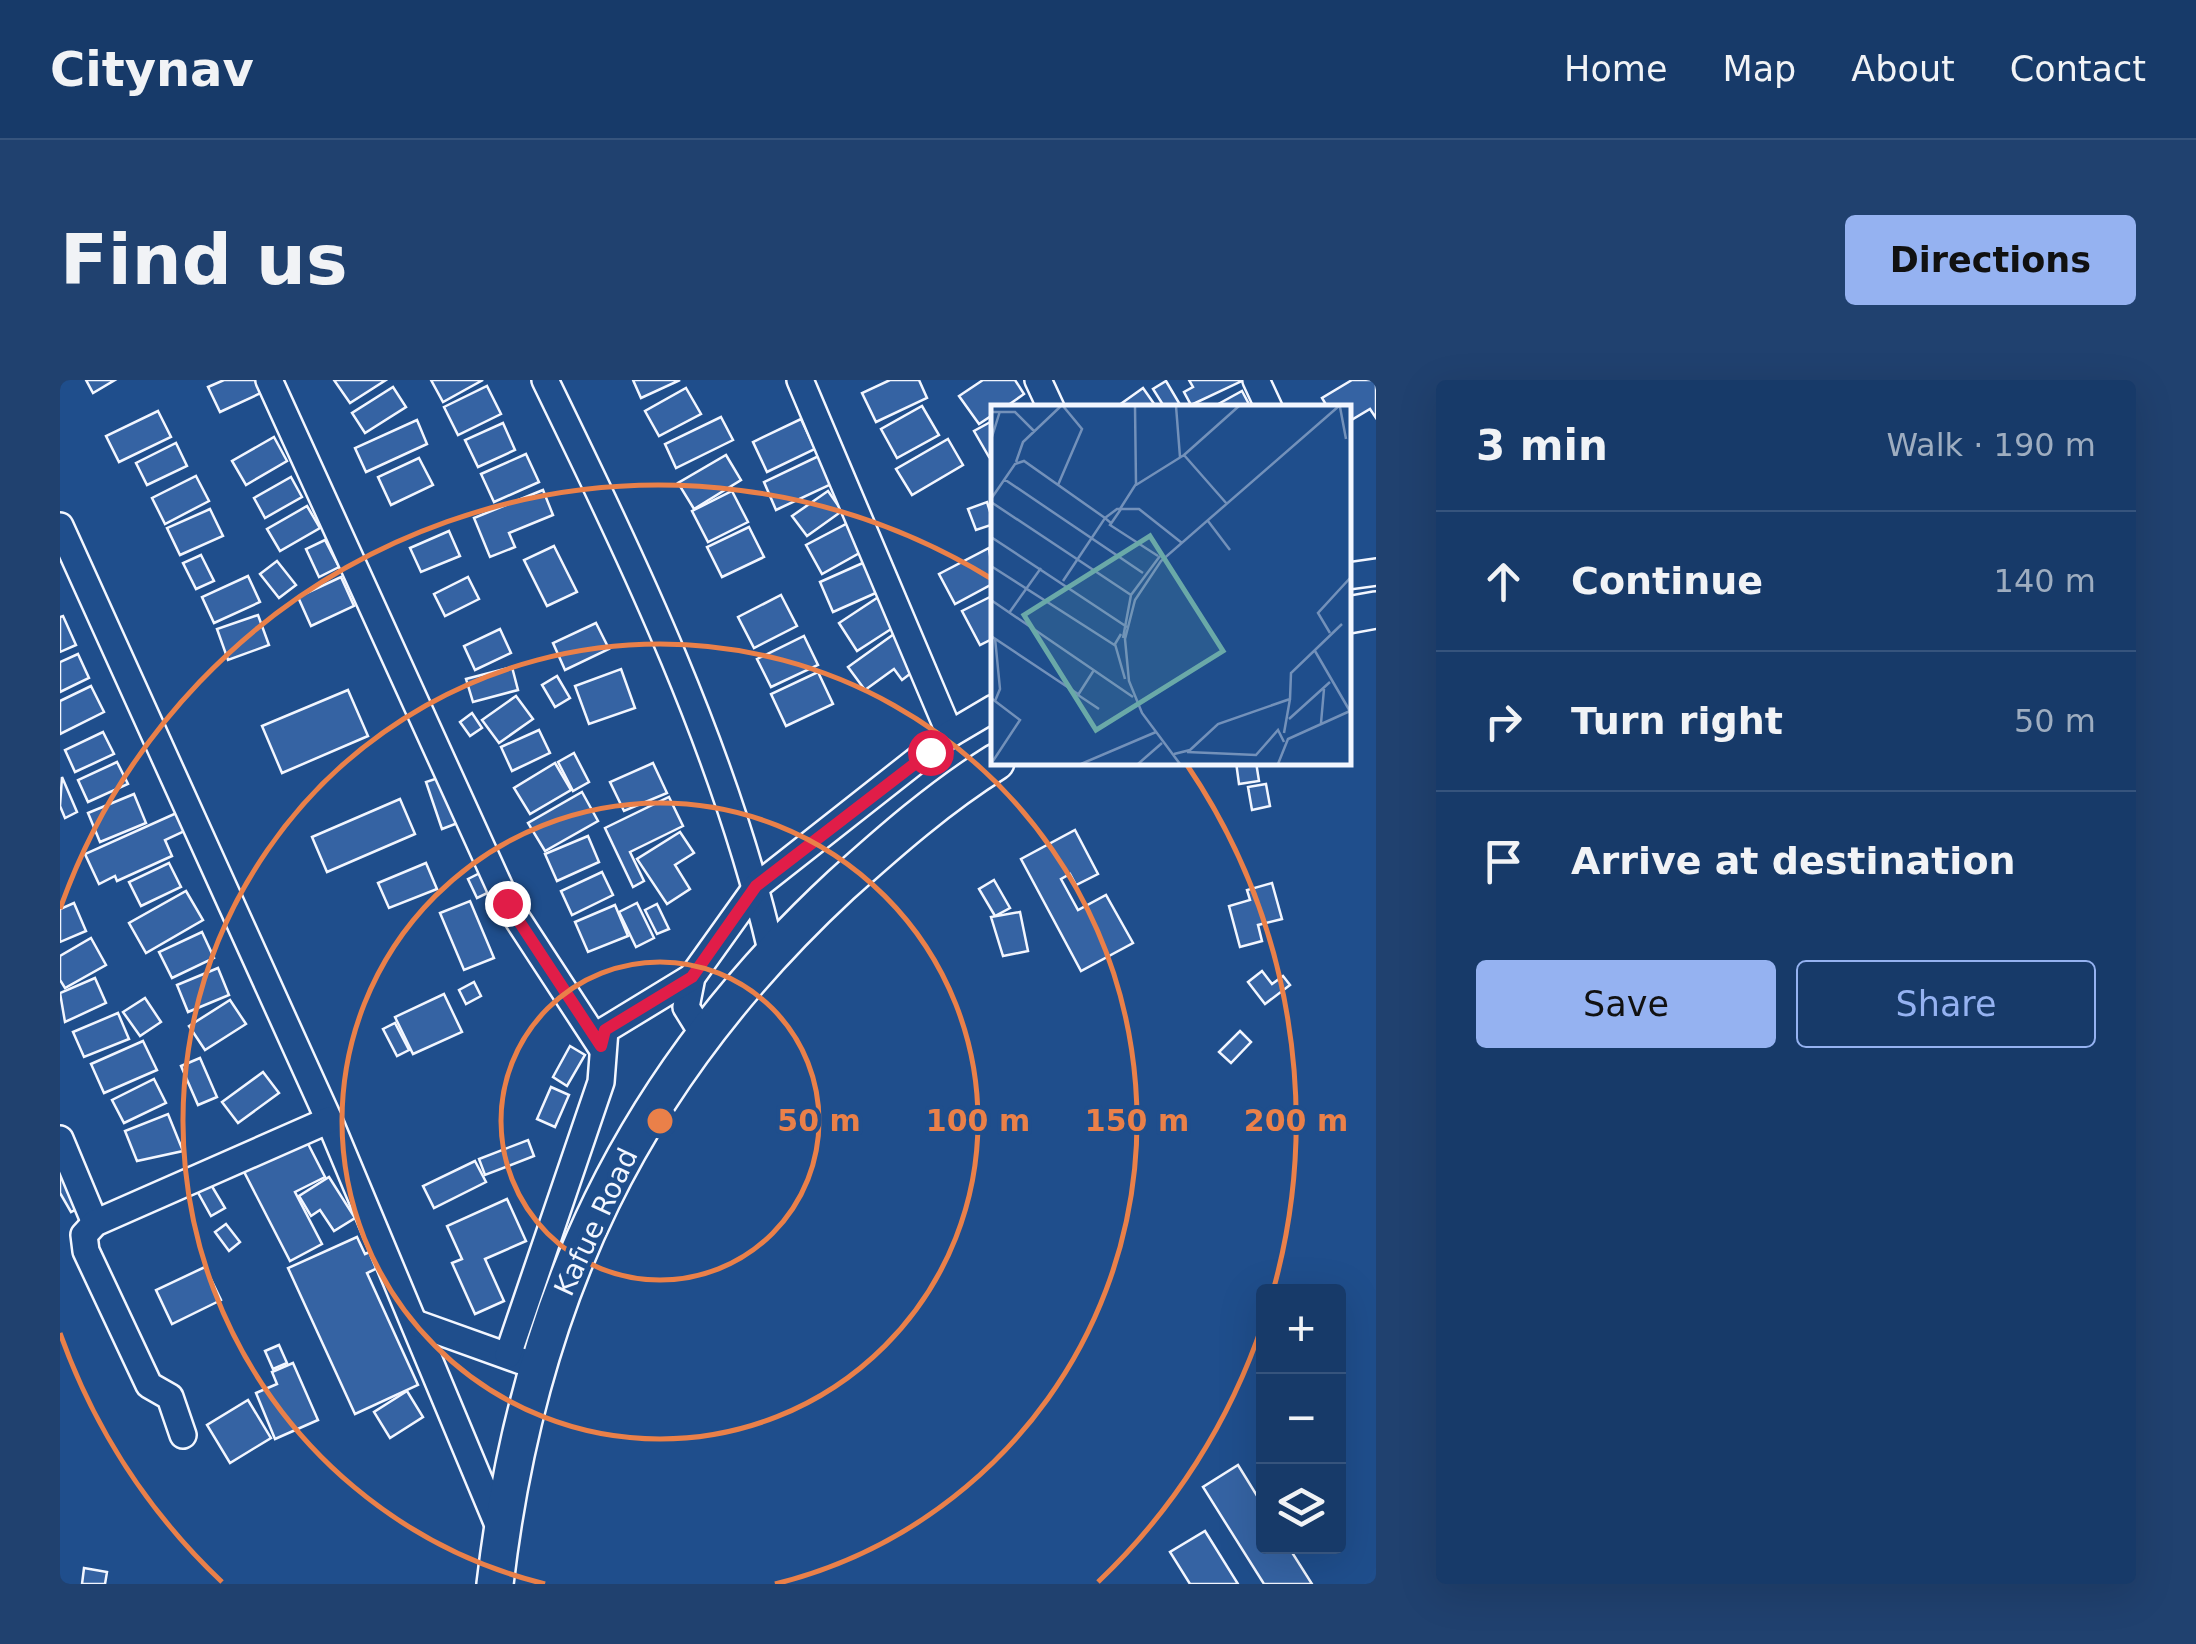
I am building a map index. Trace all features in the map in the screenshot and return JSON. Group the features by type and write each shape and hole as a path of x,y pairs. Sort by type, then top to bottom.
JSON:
{"highway":[{"path":"1351,615 1376,610"},
{"name":"Kafue Road","path":"495,1584 522,1362 596,1210 647,1119 704,1036 772,950 920,816 992,765"}],"street":[{"path":"269,380 507,903 601,1046"},
{"path":"545,380 672,648 756,886 772,950"},
{"path":"800,380 950,734"},
{"path":"1038,380 1050,405"},
{"path":"1256,380 1268,405"},
{"path":"60,526 329,1120 418,1324 501,1532"},
{"path":"1351,576 1376,572"},
{"path":"418,1324 522,1362 601,1082 605,1030 692,977 756,886 950,734 991,710"},
{"path":"692,977 686,1007 704,1036"},
{"path":"183,1434 170,1397 149,1385 86,1251 84,1234 96,1223 329,1120"},
{"path":"60,1139 96,1223"}],"building":[{"path":"86,380 115,380 93,393"},
{"path":"224,380 255,380 261,393 220,412 208,387"},
{"path":"334,380 386,380 350,403"},
{"path":"431,380 483,380 443,402"},
{"path":"633,380 680,380 641,398"},
{"path":"890,380 919,380 927,398 876,422 862,393"},
{"path":"983,380 1015,380 1024,394 1008,405 991,405 991,416 979,424 959,396"},
{"path":"1189,380 1242,381 1191,405 1184,392 1193,387"},
{"path":"1352,380 1376,380 1376,418 1370,409 1351,420 1351,405 1326,405 1322,398"},
{"path":"1166,381 1180,405 1163,405 1153,389"},
{"path":"487,386 501,414 458,435 444,407"},
{"path":"393,387 406,407 365,433 352,413"},
{"path":"686,388 701,414 659,436 645,411"},
{"path":"1143,388 1155,405 1119,405"},
{"path":"1242,391 1249,405 1216,405"},
{"path":"922,406 939,435 897,458 881,429"},
{"path":"158,411 171,437 119,462 106,436"},
{"path":"721,417 733,440 676,468 665,444"},
{"path":"801,419 815,449 767,472 753,442"},
{"path":"417,420 427,444 366,472 355,448"},
{"path":"991,422 991,456 989,457 974,431"},
{"path":"503,423 515,450 478,467 465,440"},
{"path":"274,437 287,461 246,485 232,461"},
{"path":"948,439 963,465 912,495 896,469"},
{"path":"176,443 187,466 147,485 136,463"},
{"path":"825,453 838,481 776,510 764,482"},
{"path":"526,454 539,482 494,502 481,474"},
{"path":"726,455 741,480 694,509 678,483"},
{"path":"419,458 433,485 391,505 378,477"},
{"path":"196,476 209,501 165,524 152,498"},
{"path":"291,477 302,497 265,518 254,498"},
{"path":"543,490 553,515 509,533 515,547 490,557 474,518"},
{"path":"732,491 748,522 708,542 692,511"},
{"path":"828,491 842,511 807,536 792,516"},
{"path":"987,502 991,525 976,530 968,509"},
{"path":"307,506 320,528 280,551 267,529"},
{"path":"210,509 223,536 180,555 167,528"},
{"path":"848,523 863,551 822,574 806,545"},
{"path":"749,527 764,557 722,577 707,547"},
{"path":"449,531 460,556 421,572 410,548"},
{"path":"325,540 339,567 319,577 306,549"},
{"path":"554,546 577,592 547,606 524,560"},
{"path":"989,548 991,585 955,604 939,574"},
{"path":"201,555 214,581 196,589 183,563"},
{"path":"277,561 296,585 279,598 260,574"},
{"path":"865,562 878,592 833,612 820,582"},
{"path":"248,576 260,602 214,623 202,597"},
{"path":"341,577 354,606 311,626 298,597"},
{"path":"468,577 479,599 445,616 434,594"},
{"path":"883,594 902,622 857,651 839,623"},
{"path":"781,595 797,626 754,648 738,617"},
{"path":"991,596 991,640 980,645 962,611"},
{"path":"258,615 269,645 228,660 217,629"},
{"path":"63,616 76,645 60,652 60,617"},
{"path":"596,623 609,649 565,670 553,643"},
{"path":"500,629 511,653 475,670 464,646"},
{"path":"894,634 919,667 902,680 894,669 865,690 848,667"},
{"path":"804,636 818,665 771,687 757,659"},
{"path":"78,654 89,678 60,692 60,662"},
{"path":"512,667 518,690 473,702 466,679"},
{"path":"621,669 635,708 589,724 575,686"},
{"path":"818,672 833,704 786,726 771,694"},
{"path":"557,676 570,698 555,707 542,685"},
{"path":"91,686 104,712 60,734 60,701"},
{"path":"348,690 368,736 282,773 262,726"},
{"path":"516,696 533,719 499,743 482,720"},
{"path":"472,713 482,728 470,736 460,722"},
{"path":"539,730 550,753 512,771 501,747"},
{"path":"103,732 114,754 75,772 65,750"},
{"path":"574,753 589,782 573,791 558,762"},
{"path":"117,762 128,784 88,802 78,780"},
{"path":"555,763 571,790 530,814 514,788"},
{"path":"653,763 667,793 624,811 610,782"},
{"path":"1236,765 1256,765 1259,781 1239,784"},
{"path":"447,775 463,821 442,829 426,782"},
{"path":"62,777 77,812 65,818 60,806"},
{"path":"1266,784 1270,806 1252,810 1248,787"},
{"path":"582,792 598,821 545,851 528,823"},
{"path":"134,794 146,823 100,842 88,813"},
{"path":"669,797 683,826 630,852 644,881 633,887 605,828"},
{"path":"400,799 415,834 327,872 312,837"},
{"path":"181,811 189,829 165,840 172,856 117,881 115,876 99,884 85,854"},
{"path":"1075,830 1098,874 1076,885 1070,874 1061,879 1078,910 1106,895 1133,943 1081,971 1021,859"},
{"path":"680,832 694,853 675,865 690,889 667,904 637,859"},
{"path":"588,836 599,862 557,881 545,854"},
{"path":"169,863 181,887 141,906 129,882"},
{"path":"426,863 437,889 389,908 378,883"},
{"path":"488,869 498,888 477,898 468,879"},
{"path":"602,872 613,895 572,915 561,891"},
{"path":"994,880 1010,908 995,916 979,889"},
{"path":"1272,883 1282,919 1258,925 1262,941 1240,947 1229,906 1250,900 1247,890"},
{"path":"186,891 203,920 146,953 129,923"},
{"path":"470,901 494,958 464,970 440,913"},
{"path":"74,903 86,931 60,942 60,909"},
{"path":"637,903 654,938 636,947 619,912"},
{"path":"657,904 669,929 657,934 645,910"},
{"path":"615,905 628,936 588,952 575,922"},
{"path":"1020,912 1028,951 1003,956 991,917"},
{"path":"202,932 214,958 172,978 159,952"},
{"path":"91,938 106,965 65,988 60,980 60,956"},
{"path":"218,968 229,995 188,1012 177,985"},
{"path":"1262,971 1272,984 1283,976 1290,985 1265,1004 1248,982"},
{"path":"95,978 106,1003 65,1022 60,993"},
{"path":"474,982 481,996 466,1004 459,990"},
{"path":"444,994 462,1032 413,1054 395,1017"},
{"path":"145,998 161,1022 140,1036 123,1012"},
{"path":"230,1000 246,1024 205,1050 189,1026"},
{"path":"118,1013 129,1039 84,1057 73,1032"},
{"path":"395,1023 409,1050 397,1056 383,1029"},
{"path":"1240,1031 1251,1042 1231,1063 1219,1052"},
{"path":"143,1041 157,1070 104,1093 91,1064"},
{"path":"570,1046 585,1055 567,1086 553,1077"},
{"path":"200,1058 217,1097 198,1105 181,1066"},
{"path":"263,1072 279,1093 238,1123 222,1102"},
{"path":"154,1079 166,1103 124,1123 112,1100"},
{"path":"551,1087 569,1095 555,1127 537,1119"},
{"path":"168,1114 183,1151 137,1161 125,1131"},
{"path":"301,1130 325,1177 295,1192 322,1244 290,1261 239,1162"},
{"path":"528,1140 534,1156 485,1175 479,1159"},
{"path":"475,1161 486,1182 434,1208 423,1186"},
{"path":"66,1169 86,1204 71,1212 60,1193 60,1172"},
{"path":"204,1173 225,1208 211,1216 191,1180"},
{"path":"329,1177 355,1218 334,1231 320,1210 311,1216 299,1196"},
{"path":"507,1199 526,1241 485,1259 504,1301 475,1314 452,1263 462,1259 447,1226"},
{"path":"226,1224 240,1242 229,1251 215,1232"},
{"path":"357,1237 365,1254 374,1250 382,1266 367,1273 418,1385 355,1414 288,1268"},
{"path":"205,1267 221,1300 172,1324 156,1290"},
{"path":"279,1345 287,1363 273,1369 265,1351"},
{"path":"293,1363 318,1420 275,1439 256,1393 277,1384 272,1372"},
{"path":"407,1391 423,1417 390,1438 374,1412"},
{"path":"248,1400 271,1438 230,1463 207,1425"},
{"path":"1238,1465 1256,1494 1256,1554 1293,1554 1312,1584 1264,1584 1203,1487"},
{"path":"1205,1531 1238,1584 1190,1584 1170,1552"},
{"path":"84,1568 107,1572 105,1584 82,1584"}],"route":[{"path":"507,903 601,1046 605,1030 692,977 756,886 930,752"}]}
